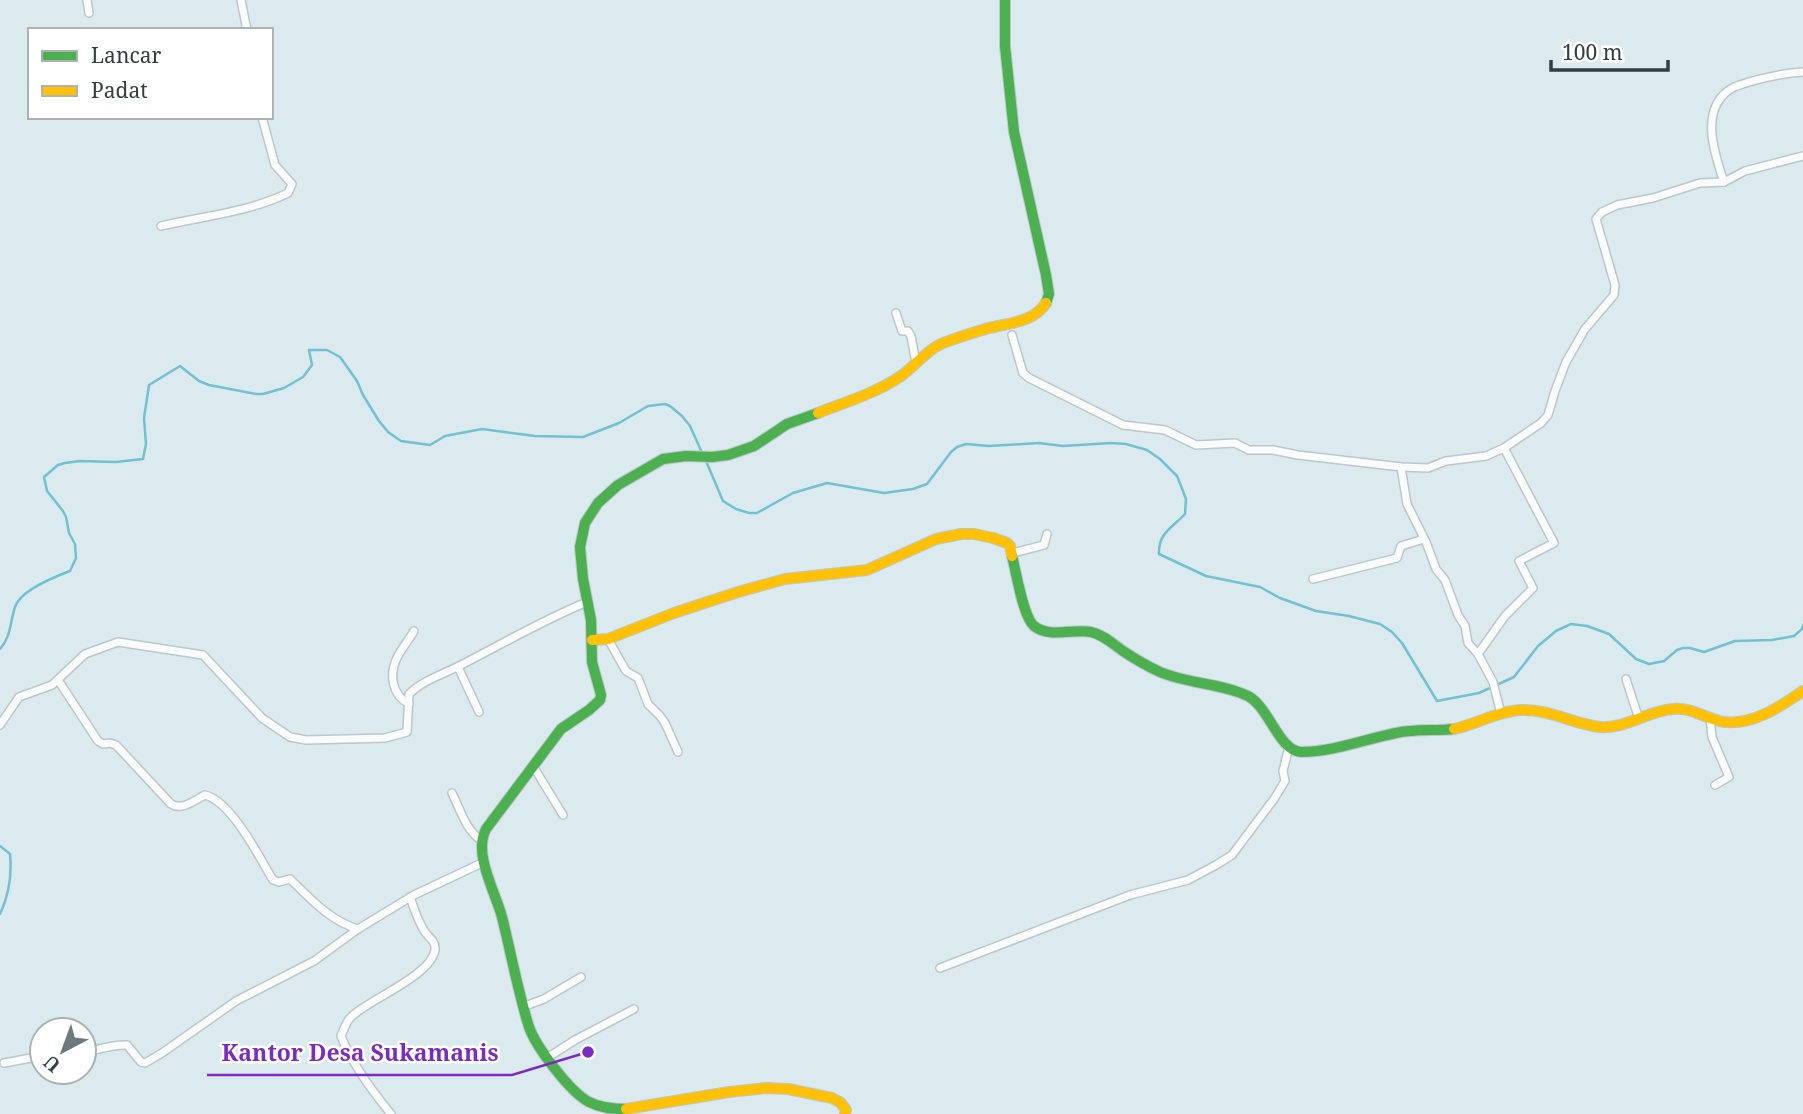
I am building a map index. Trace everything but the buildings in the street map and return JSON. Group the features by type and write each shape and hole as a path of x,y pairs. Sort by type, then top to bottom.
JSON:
{"street":[{"path":"87,0 89,13"},
{"path":"241,0 247,28"},
{"path":"845,1114 846,1110 841,1103 832,1098 765,1088 633,1109 604,1108 587,1101 574,1091 547,1058 530,1029 501,913 484,862 482,841 486,829 561,729 600,700 592,662 592,640 580,547 585,523 598,503 618,485 663,459 720,456 754,446 787,424 867,394 901,376 937,346 987,329 1019,322 1032,316 1047,303 1049,294 1046,275 1013,121 1005,46 1005,0"},
{"path":"1724,182 1715,155 1711,127 1718,101 1734,87 1772,75 1803,72"},
{"path":"161,226 237,211 288,193 292,184 275,164 263,119"},
{"path":"1012,335 1023,373 1029,378 1123,425 1165,430 1196,445 1235,443 1250,450 1273,450 1427,468 1446,461 1486,456 1504,448 1541,423 1548,415 1566,362 1585,329 1614,295 1615,285 1597,223 1598,216 1617,205 1653,198 1700,183 1724,182 1755,168 1803,156"},
{"path":"896,313 902,331 908,331 911,335 916,363"},
{"path":"1478,654 1505,616 1533,588 1519,561 1554,543 1504,448"},
{"path":"1401,467 1407,504 1465,625 1468,643 1478,654 1493,682 1501,714"},
{"path":"592,640 608,639 674,613 785,579 867,570 936,539 961,534 984,536 1006,543 1013,553 1028,619 1033,626 1050,633 1094,632 1157,671 1178,679 1235,691 1250,698 1258,703 1283,741 1299,752 1321,750 1414,730 1458,729 1517,710 1536,711 1593,726 1612,728 1659,711 1677,708 1728,723 1754,718 1778,708 1803,691"},
{"path":"1013,553 1044,545 1047,534"},
{"path":"1312,579 1397,558 1401,546 1424,539"},
{"path":"0,725 19,697 48,687 85,654 118,642 203,655 262,718 290,737 306,740 386,738 407,732 409,694 416,687 547,619 587,602"},
{"path":"409,704 396,693 393,677 395,662 414,631"},
{"path":"608,639 626,671 638,678 648,704 660,716 678,752"},
{"path":"458,667 479,712"},
{"path":"1626,679 1639,719"},
{"path":"58,680 98,741 120,748 172,804 181,807 205,795 213,798 247,835 275,881 290,879 334,918 358,929"},
{"path":"1710,717 1712,737 1729,777 1715,785"},
{"path":"940,968 1130,895 1188,880 1232,855 1285,781 1283,771 1289,747"},
{"path":"533,765 563,815"},
{"path":"452,793 473,834 482,841"},
{"path":"98,1050 127,1045 141,1062 145,1063 236,1001 314,961 358,929 410,897 484,862"},
{"path":"390,1114 346,1049 341,1036 349,1019 364,1006 386,995 426,966 435,951 434,941 425,933 410,897"},
{"path":"526,1006 540,1002 581,977"},
{"path":"547,1058 634,1009"},
{"path":"4,1063 28,1059"}],"waterway":[{"path":"0,649 8,634 15,607 23,595 70,571 76,558 75,544 69,533 66,517 47,491 44,477 58,465 65,463 143,459 146,444 144,418 149,385 180,366 199,381 209,385 263,394 284,388 303,377 312,365 309,350 327,350 340,357 388,432 401,441 430,445 445,436 482,429 535,436 583,437 619,423 648,406 665,404 682,416 690,426 703,455"},
{"path":"706,461 723,501 736,509 757,513 793,493 827,483 884,493 913,489 927,484 951,452 966,444 989,446 1039,443 1063,446 1111,443 1147,450 1177,476 1186,499 1185,514 1164,536 1159,554 1206,576 1260,587 1280,598 1316,611 1380,624 1402,643 1437,701 1479,693 1514,677 1538,646 1556,631 1571,624 1587,626 1609,634 1636,659 1649,664 1664,661 1683,648 1704,652 1735,641 1772,640 1794,636 1803,625"},
{"path":"0,846 10,854 11,870 8,892 0,914"}],"traffic: fast":[{"path":"1005,0 1005,46 1014,132 1046,275 1049,294 1046,303"},
{"path":"626,1109 602,1107 581,1097 554,1068 533,1036 521,1000 502,917 486,873 483,839 486,829 561,729 600,700 592,662 591,620 580,547 585,523 598,503 618,485 663,459 728,455 754,446 787,424 818,413"},
{"path":"1012,556 1023,604 1034,626 1055,633 1096,633 1160,672 1227,688 1248,696 1262,709 1280,737 1293,750 1301,752 1337,748 1403,732 1454,729"}],"traffic: slow":[{"path":"818,413 891,382 939,345 1028,318 1046,303"},
{"path":"592,640 608,639 674,613 785,579 867,570 936,539 961,534 993,538 1007,543 1012,556"},
{"path":"1454,729 1521,710 1541,712 1600,727 1619,725 1673,709 1691,711 1719,721 1742,722 1764,715 1803,691"},
{"path":"626,1109 766,1088 788,1089 832,1098 841,1103 846,1110 845,1114"}],"place":[{"name":"Kantor Desa Sukamanis","path":"588,1052"}]}
